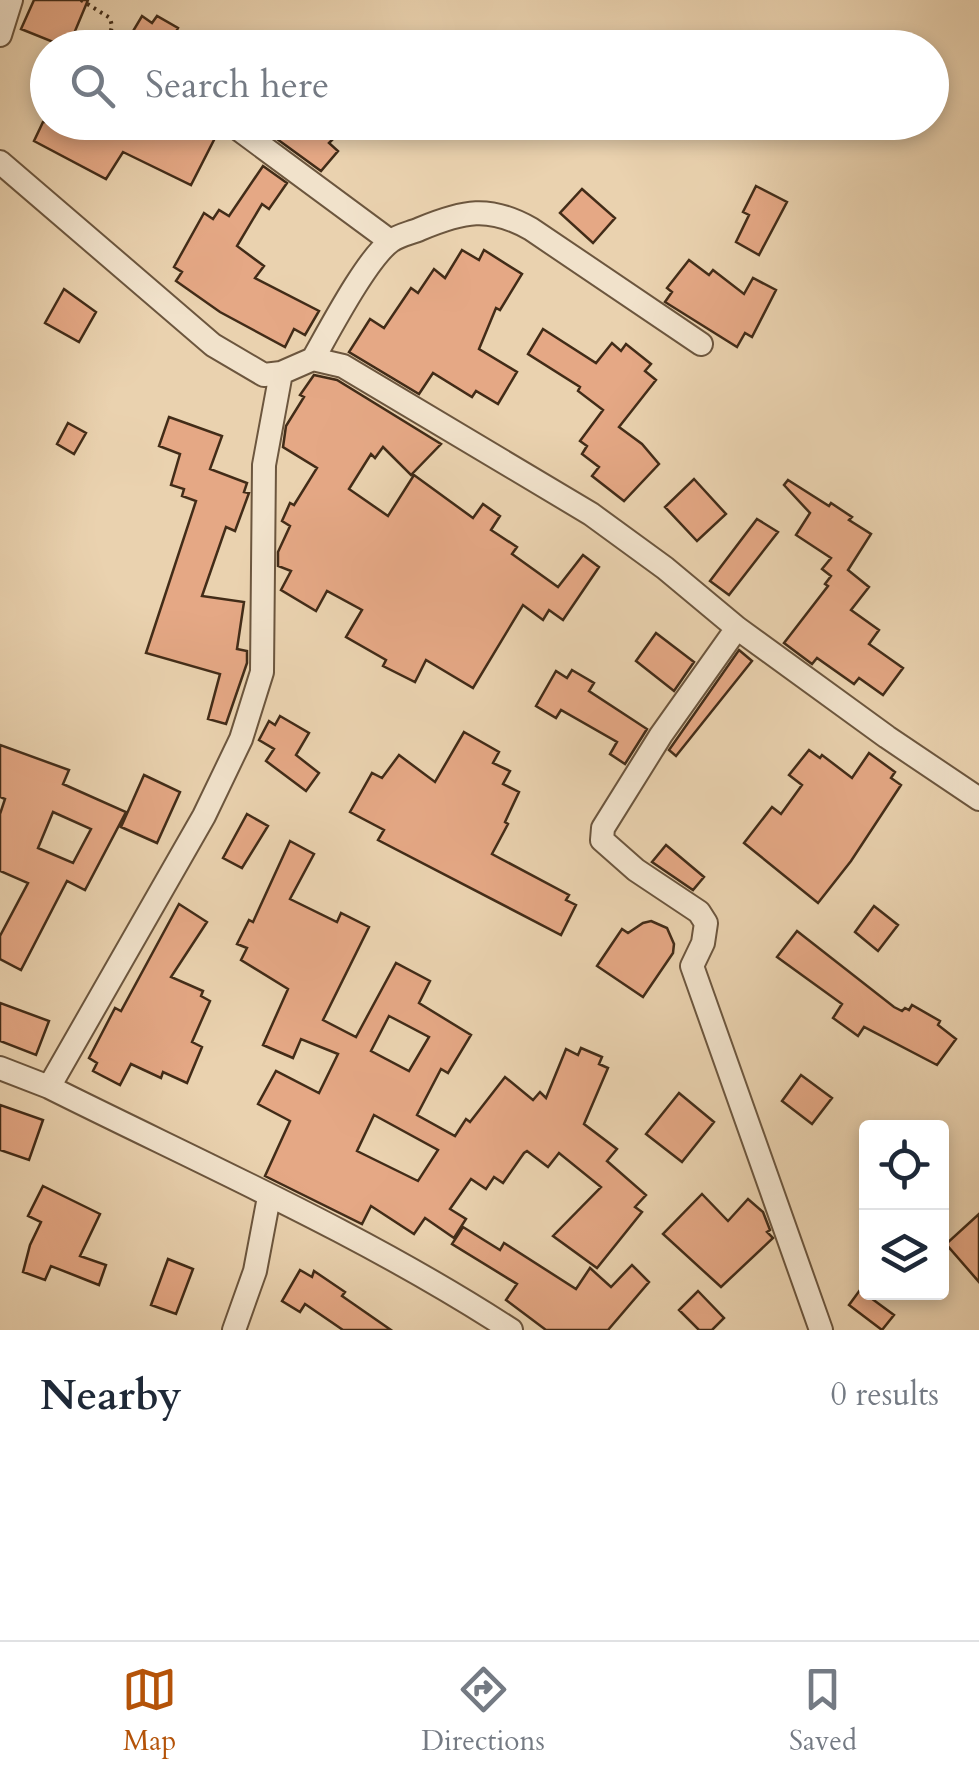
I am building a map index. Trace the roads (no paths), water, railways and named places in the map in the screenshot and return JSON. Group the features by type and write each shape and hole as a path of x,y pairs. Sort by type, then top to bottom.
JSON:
{"street":[{"path":"0,35 10,0"},
{"path":"253,140 390,241"},
{"path":"0,162 214,345 264,376 282,373 313,359 359,281 390,241 482,211 507,215 701,344"},
{"path":"313,359 343,366 380,386 592,514 738,628 979,799"},
{"path":"49,1087 204,816 241,738 262,672 264,465 282,373"},
{"path":"738,628 660,735 601,835 607,846 699,912 706,923 703,943 692,966 821,1330"},
{"path":"0,1068 49,1087 361,1240 511,1330"},
{"path":"234,1330 255,1271 270,1197"}]}
